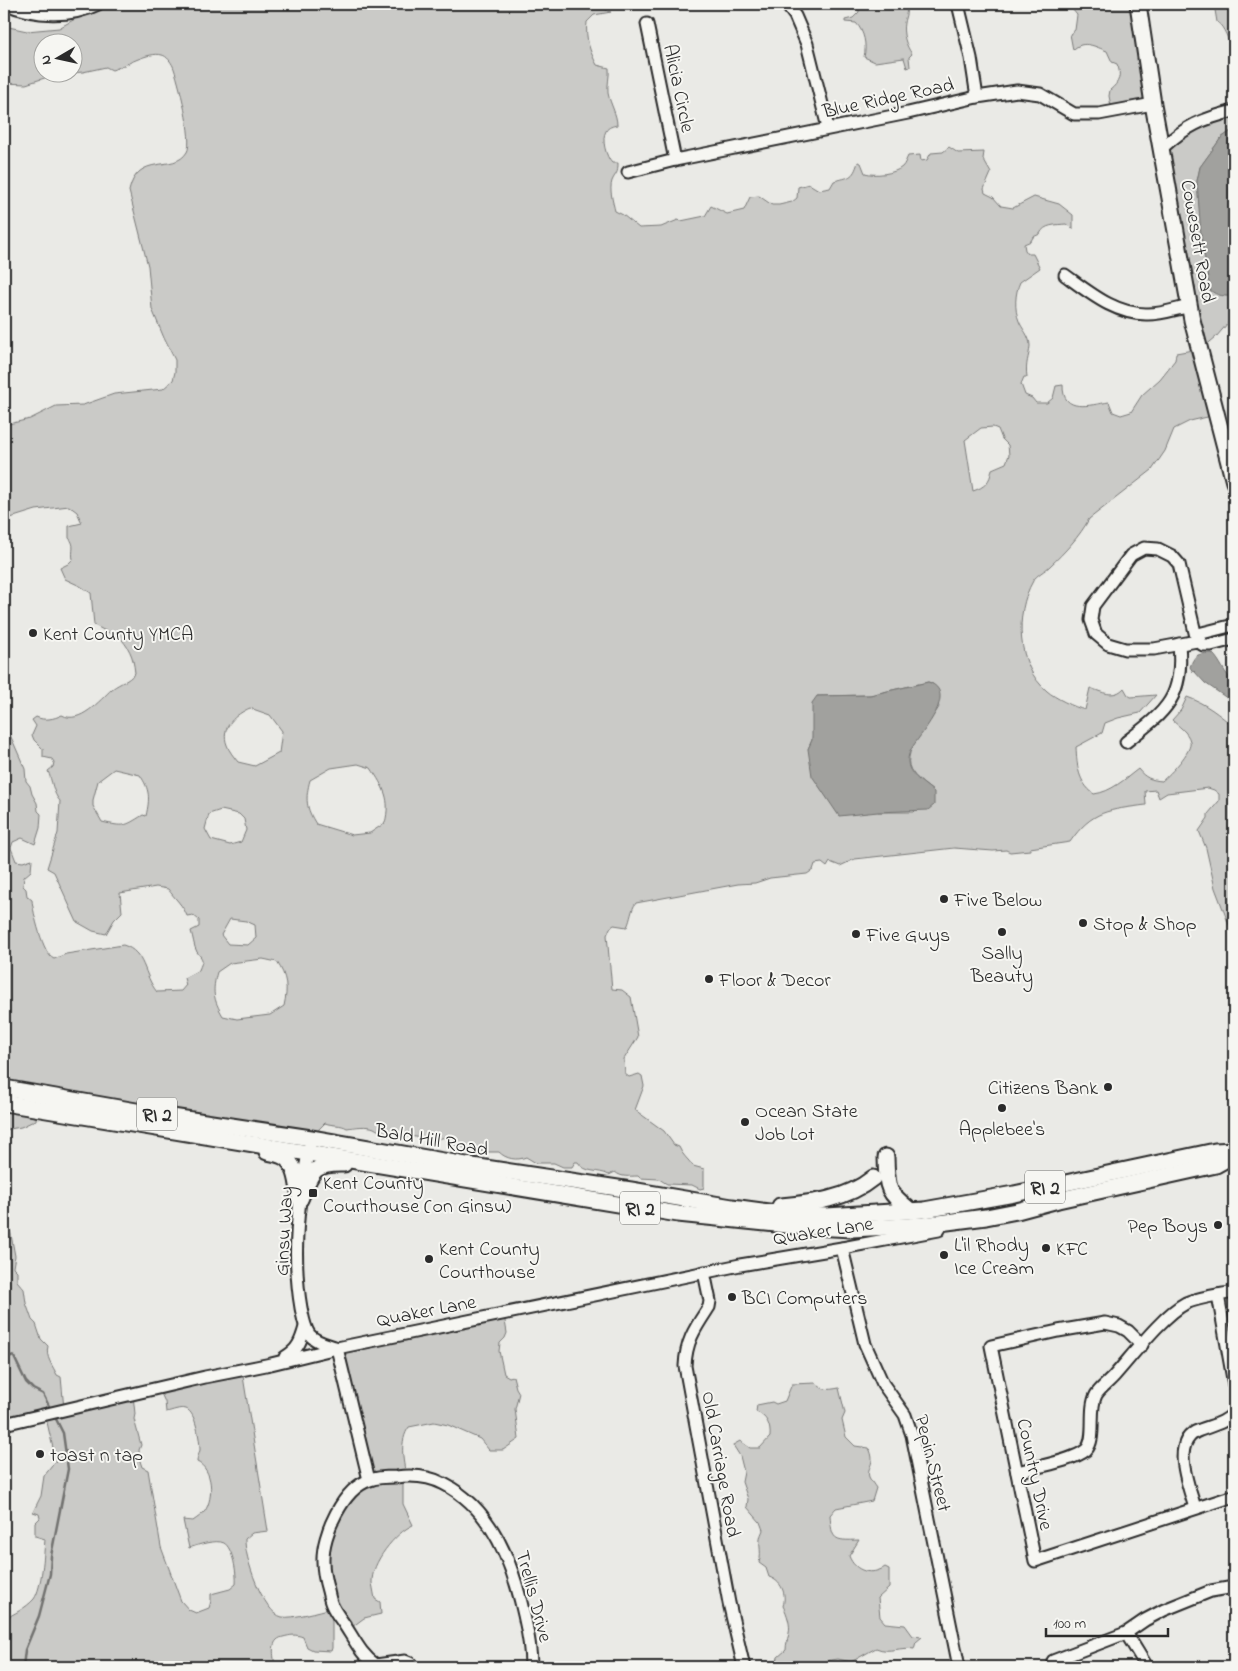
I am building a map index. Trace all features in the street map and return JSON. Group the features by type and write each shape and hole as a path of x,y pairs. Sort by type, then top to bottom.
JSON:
{"main road":[{"name":"Cowesett Road","path":"1138,4 1153,104 1190,306 1234,482"},
{"path":"4,1082 47,1095"},
{"name":"Bald Hill Road","path":"4,1088 159,1115 310,1145 472,1166 747,1210 784,1214 854,1215"},
{"name":"Quaker Lane","path":"4,1103 193,1133 310,1145 383,1164 678,1214 795,1226 852,1229 924,1225 974,1219 1017,1211 1216,1164 1234,1155"},
{"path":"193,1133 284,1156 291,1163 295,1173 300,1199"},
{"name":"Quaker Lane","path":"854,1215 911,1211 1014,1194 1215,1151 1234,1150"},
{"path":"886,1157 886,1179 893,1197 911,1211"},
{"path":"1216,1164 1234,1162"},
{"path":"300,1199 311,1175 318,1167 330,1164 383,1164"},
{"path":"747,1210 837,1198 865,1184 872,1178"},
{"path":"1014,1194 1017,1211"}],"street":[{"path":"6,4 50,14 82,10 98,4"},
{"path":"786,4 795,16 807,44 828,128"},
{"path":"958,4 971,58 977,97"},
{"name":"Alicia Circle","path":"647,24 666,108 675,160"},
{"name":"Blue Ridge Road","path":"628,172 675,160 828,128 908,113 977,97 1017,91 1040,94 1074,114 1087,115 1153,104"},
{"path":"1162,148 1178,133 1194,123 1234,111"},
{"path":"1065,275 1106,304 1127,312 1148,314 1190,306"},
{"path":"1197,641 1179,564 1172,556 1158,549 1148,548 1139,550 1131,555 1093,606 1091,620 1096,634 1103,641 1118,648 1154,649 1197,641 1203,645 1211,645 1234,639"},
{"path":"1197,641 1202,633 1234,625"},
{"path":"1126,742 1159,715 1172,697 1179,682 1179,644"},
{"name":"Ginsu Way","path":"275,1362 297,1349 301,1343 305,1327 298,1274 300,1199 310,1145"},
{"name":"Quaker Lane","path":"4,1424 337,1348 704,1272 939,1230 974,1219"},
{"name":"Pepin Street","path":"842,1248 870,1358 883,1384 906,1415 912,1435 959,1667"},
{"name":"Old Carriage Road","path":"704,1272 710,1301 709,1306 690,1336 685,1366 729,1604 744,1667"},
{"path":"1017,1472 1070,1458 1087,1449 1090,1441 1092,1410 1096,1395 1142,1344 1178,1308 1188,1302 1234,1292"},
{"path":"1218,1295 1234,1385"},
{"name":"Country Drive","path":"1142,1344 1128,1331 1119,1326 1106,1323 1058,1331 991,1346 1035,1560 1234,1496"},
{"path":"305,1327 315,1340 337,1348 369,1480 354,1490 343,1501 332,1522 324,1546 323,1560 326,1583 332,1606 361,1652 369,1661 376,1665 405,1661 413,1667"},
{"path":"1195,1508 1185,1474 1184,1445 1187,1438 1193,1432 1225,1422 1234,1413"},
{"name":"Trellis Drive","path":"369,1480 404,1476 420,1476 432,1479 452,1490 475,1508 503,1548 510,1564 530,1643 531,1667"},
{"path":"1053,1661 1126,1633 1164,1610 1210,1591 1234,1587"},
{"path":"1126,1633 1147,1667"}],"shaded area":[{"path":"96,4 602,4 607,11 611,12 594,15 587,22 587,39 597,65 609,68 608,93 617,125 607,130 604,143 612,163 618,163 617,172 611,185 615,211 639,228 661,227 678,220 705,216 711,206 727,214 744,210 750,197 759,196 772,205 792,202 797,198 798,187 809,184 819,190 830,188 834,181 850,176 858,162 861,163 865,173 879,174 899,169 903,166 908,156 920,155 921,161 927,160 931,153 943,152 949,147 958,153 984,152 983,159 991,173 984,189 985,193 993,197 1001,206 1013,208 1034,197 1059,204 1073,215 1073,229 1066,224 1044,228 1040,234 1024,244 1025,250 1028,254 1033,254 1040,268 1020,282 1016,296 1017,316 1029,339 1030,346 1027,377 1024,377 1021,384 1025,395 1032,398 1036,403 1047,403 1053,398 1056,386 1063,385 1064,394 1072,404 1086,406 1109,402 1113,412 1121,415 1131,412 1142,395 1160,379 1175,360 1176,353 1198,349 1162,147 1177,134 1234,112 1234,129 1221,138 1200,167 1197,181 1202,236 1210,290 1226,296 1234,295 1234,321 1228,323 1204,347 1216,415 1190,421 1174,429 1165,451 1152,470 1089,519 1066,550 1034,579 1027,594 1021,624 1024,654 1029,668 1047,691 1070,705 1085,710 1090,688 1112,694 1124,688 1131,697 1156,695 1140,713 1105,723 1102,733 1076,747 1079,773 1085,784 1094,794 1112,788 1138,769 1151,779 1158,781 1162,781 1170,773 1185,756 1190,745 1187,735 1172,720 1181,710 1187,697 1206,706 1234,727 1234,938 1215,888 1206,848 1199,831 1208,818 1208,814 1219,801 1219,794 1208,788 1167,793 1159,798 1156,790 1145,791 1146,805 1102,813 1086,823 1070,842 1010,852 1006,850 954,848 855,859 840,866 830,862 827,867 822,863 815,864 813,870 807,874 770,878 755,883 738,884 636,903 627,927 614,925 610,928 607,935 612,989 622,990 631,997 638,1037 624,1059 625,1074 629,1077 639,1074 642,1076 644,1086 635,1110 664,1131 693,1166 704,1169 704,1188 700,1189 692,1185 667,1184 659,1179 623,1176 615,1172 609,1175 588,1170 578,1162 575,1162 572,1167 563,1167 554,1163 536,1163 526,1157 512,1159 499,1152 488,1152 485,1154 484,1151 474,1152 455,1145 451,1137 426,1140 418,1137 385,1134 371,1127 347,1128 325,1123 319,1129 314,1142 4,1081 4,721 25,769 26,781 30,786 38,811 41,814 40,828 35,844 22,838 13,842 11,848 16,861 23,862 32,859 31,871 24,877 23,886 26,889 27,896 32,900 42,942 50,956 54,959 66,954 123,945 130,948 140,958 157,992 181,991 186,985 184,978 199,970 202,960 196,950 191,931 199,927 199,920 193,915 187,916 168,889 156,887 120,893 122,912 114,920 106,934 93,931 77,922 54,872 47,868 58,833 60,801 54,791 48,771 53,767 54,762 52,759 43,757 43,749 34,740 32,735 36,726 32,720 36,717 49,719 62,715 76,717 83,714 96,705 112,689 135,673 130,652 118,635 113,635 94,625 91,593 65,579 60,568 73,559 73,546 69,538 69,526 82,523 77,512 69,506 36,510 4,520 4,425 30,419 56,406 83,405 114,394 163,389 173,380 175,360 152,309 148,266 129,191 140,171 148,167 174,162 187,152 189,146 185,109 178,83 173,66 169,59 164,56 151,55 112,70 106,67 82,72 82,32 32,32 32,82 26,84 4,83 4,26 27,31 59,28 75,19 84,9","holes":["993,427 998,429 1002,439 1008,445 1009,455 1006,463 992,469 986,483 981,488 973,491 965,440 981,428","928,682 932,683 939,707 912,748 909,765 915,776 934,792 914,812 878,812 808,749 812,740 817,696 870,695","250,708 270,715 282,731 279,753 255,766 238,762 229,749 225,738 231,722","358,764 371,768 380,782 387,800 385,823 370,833 352,835 316,824 307,803 310,780 331,768","114,769 140,775 146,785 148,794 146,816 143,815 124,825 102,822 93,806 98,781","221,810 239,814 244,819 246,830 241,842 230,845 211,840 205,829 209,814","230,919 246,921 255,925 256,938 248,945 228,944 221,935","263,959 277,962 286,983 284,1006 270,1015 237,1019 223,1016 214,995 217,972 230,963"]},
{"path":"858,4 904,4 906,11 904,35 912,54 909,57 910,67 907,68 904,58 875,62 864,57 865,43 861,30 856,23 845,22 845,20 853,18 859,12"},
{"path":"1054,4 1137,4 1153,101 1112,111 1109,96 1110,90 1116,85 1119,78 1117,64 1112,62 1107,51 1094,46 1085,44 1073,50 1070,34 1075,30 1077,15 1072,9 1054,7"},
{"path":"1214,4 1234,4 1234,52 1224,31 1217,22"},
{"path":"1234,129 1234,295 1224,296 1215,294 1210,290 1201,235 1197,181 1200,167 1221,138"},
{"path":"1212,653 1234,681 1234,703 1205,683 1190,667 1198,655"},
{"path":"928,682 937,687 940,695 939,704 929,724 911,750 908,762 913,774 934,792 934,805 928,810 839,816 812,776 808,749 812,740 812,703 817,696 870,695"},
{"path":"4,1104 37,1110 36,1120 21,1127 4,1130"},
{"path":"4,1190 7,1208 6,1220 9,1224 15,1256 13,1267 17,1271 17,1281 24,1289 26,1303 32,1320 36,1324 41,1339 48,1346 47,1350 50,1361 57,1375 61,1377 64,1409 133,1395 134,1419 141,1445 139,1450 140,1461 142,1467 148,1470 161,1547 181,1601 189,1610 196,1613 209,1608 211,1594 230,1589 236,1584 236,1574 230,1550 224,1543 212,1542 189,1548 183,1520 193,1521 205,1511 211,1491 209,1477 197,1462 200,1446 197,1427 192,1415 186,1409 166,1412 165,1402 159,1389 242,1370 268,1531 252,1533 245,1539 246,1547 251,1570 262,1595 268,1606 282,1617 299,1616 332,1608 324,1580 330,1525 366,1480 337,1349 504,1315 507,1333 500,1343 499,1351 504,1374 509,1377 513,1376 519,1393 515,1409 519,1439 503,1450 489,1450 480,1439 448,1425 434,1422 409,1427 403,1444 406,1475 403,1477 403,1504 413,1525 392,1542 375,1567 372,1583 375,1599 380,1602 381,1614 364,1618 348,1630 332,1611 331,1651 313,1650 307,1647 303,1637 293,1635 276,1641 273,1649 275,1667 4,1667 4,1619 31,1602 37,1594 39,1587 45,1539 35,1536 35,1523 40,1518 39,1514 33,1512 41,1496 44,1476 56,1461 46,1418 4,1424"},
{"path":"816,1383 826,1389 839,1388 845,1413 842,1420 846,1437 855,1446 869,1448 872,1462 868,1473 876,1488 872,1501 836,1508 830,1515 833,1534 839,1539 859,1540 849,1556 855,1566 869,1572 885,1567 889,1569 889,1588 878,1598 880,1617 885,1623 905,1625 913,1636 922,1637 916,1642 914,1649 881,1650 876,1648 851,1662 838,1659 826,1661 816,1666 807,1664 776,1667 778,1657 786,1650 789,1630 783,1606 784,1597 780,1585 769,1577 766,1568 759,1563 760,1539 763,1530 760,1522 747,1507 748,1499 742,1482 744,1472 740,1456 733,1445 740,1441 750,1448 760,1448 770,1437 770,1433 766,1419 756,1412 757,1405 772,1402 776,1404 785,1401 792,1384"}],"waterway":[{"path":"4,1353 14,1357 26,1382 33,1389 43,1394 51,1410"},
{"path":"23,1667 25,1650 39,1616 50,1574 51,1556 68,1469 63,1433 54,1415"}],"place":[{"name":"Kent County YMCA","path":"33,633"},
{"name":"Five Below","path":"944,899"},
{"name":"Stop & Shop","path":"1083,923"},
{"name":"Sally Beauty","path":"1002,932"},
{"name":"Five Guys","path":"856,934"},
{"name":"Floor & Decor","path":"709,979"},
{"name":"Citizens Bank","path":"1108,1087"},
{"name":"Applebee's","path":"1002,1108"},
{"name":"Ocean State Job Lot","path":"745,1122"},
{"name":"Kent County Courthouse (on Ginsu)","path":"313,1193"},
{"name":"Pep Boys","path":"1218,1225"},
{"name":"KFC","path":"1046,1248"},
{"name":"L'il Rhody Ice Cream","path":"944,1255"},
{"name":"Kent County Courthouse","path":"429,1259"},
{"name":"BCI Computers","path":"732,1297"},
{"name":"toast n tap","path":"40,1454"}]}
